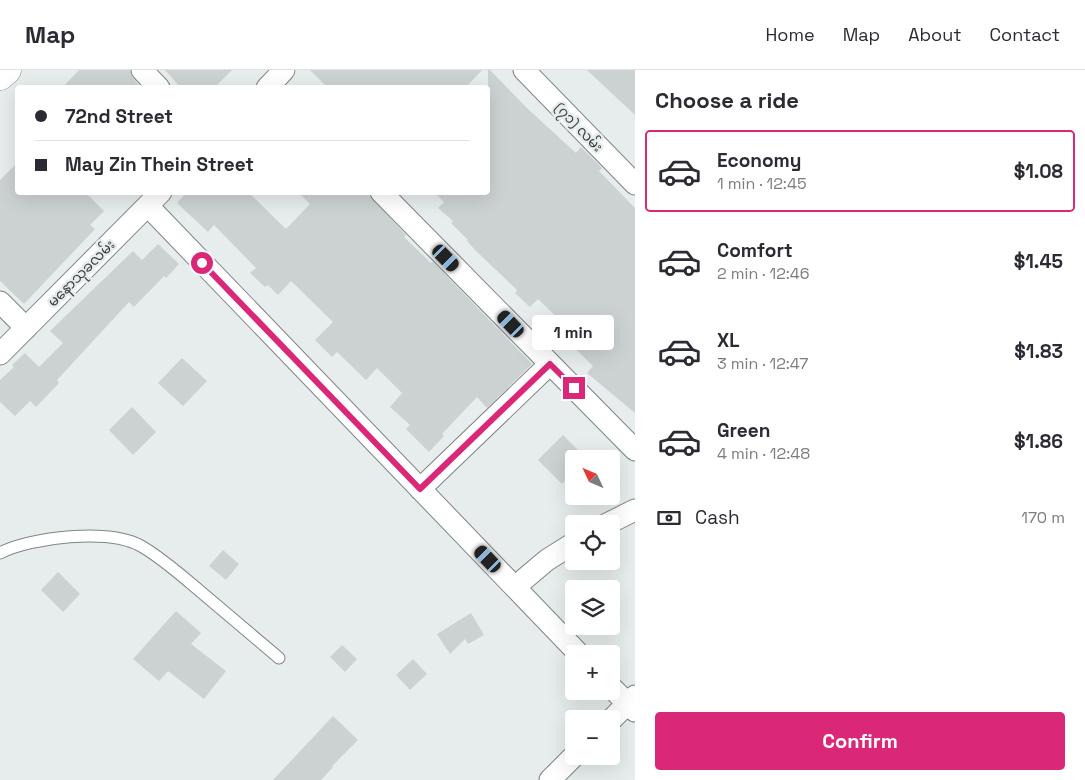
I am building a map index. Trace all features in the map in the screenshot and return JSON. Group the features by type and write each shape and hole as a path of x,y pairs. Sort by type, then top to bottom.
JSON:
{"main road":[{"path":"0,76 7,70"}],"street":[{"path":"142,70 155,85"},
{"name":"(၇၁) လမ်း","path":"524,70 635,184"},
{"path":"384,195 635,450"},
{"path":"154,199 420,489 570,645"},
{"name":"မနောသုခလမ်း","path":"0,354 154,199"},
{"path":"0,302 26,328"},
{"path":"420,489 550,364"},
{"path":"620,518 635,510"},
{"path":"515,587 547,560 565,549"},
{"path":"620,694 632,704 620,713"},
{"path":"550,780 565,765"}],"lane":[{"path":"0,553 11,547 60,538 110,536 140,545 174,569 279,658"}],"building":[{"path":"79,70 130,70 139,85 65,85"},
{"path":"165,70 232,70 217,85 178,85"},
{"path":"310,70 482,70 468,85 325,85"},
{"path":"488,70 490,70 528,109 576,153 581,147 602,168 599,171 635,208 635,413 587,373 593,366 564,338 571,331 538,299 530,307 515,293 517,290 475,250 451,223 453,221 438,208 444,202 437,195 490,195 490,85 488,85"},
{"path":"587,70 635,70 635,115"},
{"path":"15,165 15,195 88,195 104,211 90,225 95,229 24,304 0,281 0,180"},
{"path":"184,195 251,195 286,229 310,204 301,195 369,195 406,235 404,237 431,263 433,262 532,364 487,408 477,397 442,434 444,436 429,452 406,429 410,425 390,407 402,393 377,368 366,380 337,352 332,357 315,340 333,322 291,281 278,295 268,285 265,287 250,273 256,268 214,225 208,232 177,203"},
{"path":"158,244 179,264 166,278 164,276 134,307 129,302 57,380 59,383 36,407 30,401 15,416 0,402 0,380 14,367 12,365 25,353 39,367 63,343 50,331 133,251 142,260"},
{"path":"182,358 207,381 183,406 158,383"},
{"path":"132,407 156,432 133,455 109,430"},
{"path":"563,435 578,450 565,450 565,481 562,484 538,460"},
{"path":"223,550 239,564 226,580 209,566"},
{"path":"58,572 80,594 63,612 41,590"},
{"path":"176,611 201,633 191,644 226,671 204,699 168,671 159,681 133,659"},
{"path":"471,613 484,635 468,644 465,639 450,654 437,634"},
{"path":"342,645 357,659 345,672 330,657"},
{"path":"413,659 427,674 410,690 396,675"},
{"path":"333,716 358,740 321,780 273,780"}],"route":[{"path":"202,263 420,489 550,364 574,388"}]}
